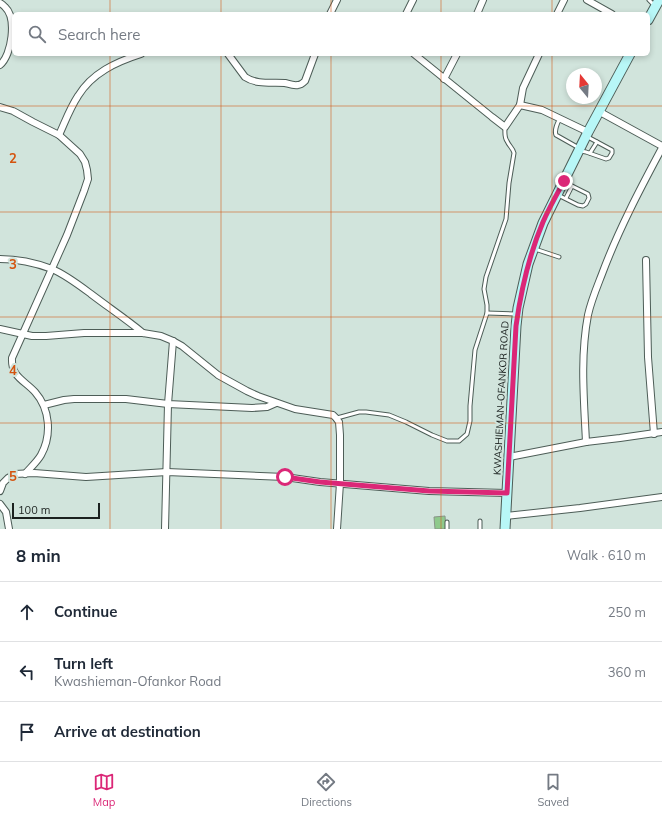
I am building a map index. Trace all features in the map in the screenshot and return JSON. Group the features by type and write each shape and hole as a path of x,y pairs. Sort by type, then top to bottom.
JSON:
{"main road":[{"path":"650,14 654,2"},
{"name":"KWASHIEMAN-OFANKOR ROAD","path":"505,529 517,314 528,264 543,223 587,134 629,56"}],"street":[{"path":"0,65 7,56 11,46 12,29 8,10 0,3 2,0"},
{"path":"331,12 337,0"},
{"path":"407,12 413,0"},
{"path":"477,12 484,0"},
{"path":"558,12 564,0"},
{"path":"587,0 608,12"},
{"path":"59,135 78,95 86,85 111,65 134,56"},
{"path":"229,56 245,77 249,79 296,86 305,81 314,56"},
{"path":"416,56 505,127 520,105 523,88 538,56"},
{"path":"444,79 456,56"},
{"path":"520,105 542,110 560,118 587,134"},
{"path":"0,107 13,111 59,135 80,154 85,162 88,179 67,235 12,358 11,365 14,372 34,390 44,405 48,422 48,433 41,455 25,474"},
{"path":"586,442 584,359 585,334 589,313 610,252 662,147 600,112"},
{"path":"0,260 25,262 52,269 71,280 127,320 143,334"},
{"path":"646,260 648,357 654,434"},
{"path":"0,329 32,336 84,333 143,334 161,336 188,350 223,378 247,391 276,403 305,411 332,415 339,422 340,435 340,484 337,529"},
{"path":"165,529 168,404 173,341"},
{"path":"44,405 64,400 82,399 126,399 168,404 262,408 272,406 276,403"},
{"path":"509,457 586,442 662,432"},
{"path":"0,491 3,483 15,474 48,474 86,477 167,472 285,477 340,484 429,491 507,493"},
{"path":"506,516 662,497"},
{"path":"0,504 6,512 9,529"}],"lane":[{"path":"560,118 555,132 556,135 580,150 606,159 609,158 612,150 597,142 587,134"},
{"path":"336,418 366,412 389,415 447,441 459,441 466,434 470,421 470,400 475,350 487,313 484,282 506,219 509,183 514,153 513,149 507,142 505,127"},
{"path":"590,153 597,142"},
{"path":"557,195 578,205 583,206 586,204 589,198 588,194 564,182"},
{"path":"566,198 572,186"},
{"path":"533,249 558,257"},
{"path":"487,313 517,314"},
{"path":"480,521 480,529"},
{"path":"447,522 447,529"}],"building":[{"path":"445,516 446,529 435,529 434,517"}],"route":[{"path":"285,477 320,482 429,491 507,493 518,308 533,249 550,206 564,181"}]}
